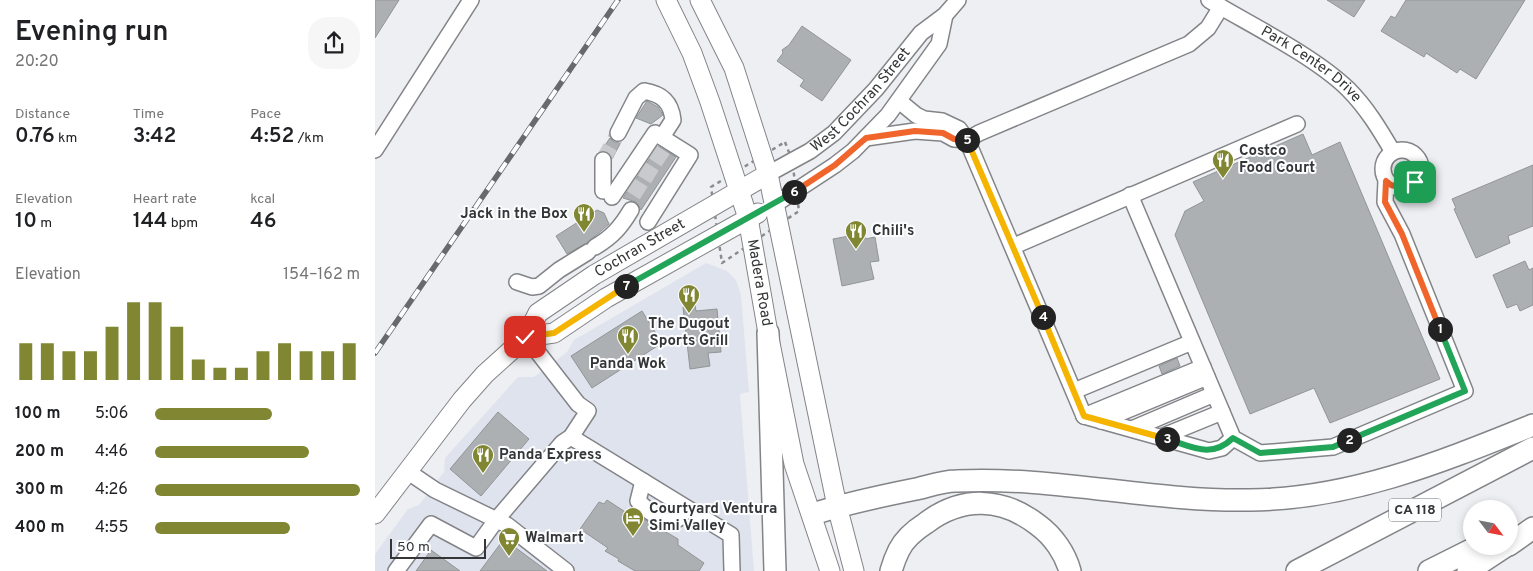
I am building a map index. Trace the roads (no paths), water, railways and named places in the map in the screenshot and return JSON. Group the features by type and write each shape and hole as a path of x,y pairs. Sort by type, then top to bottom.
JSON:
{"highway":[{"path":"768,333 775,571"},
{"path":"813,514 837,506 954,480 1023,480 1208,499 1250,500 1303,497 1382,481 1443,461 1533,425"},
{"name":"CA 118","path":"1297,571 1533,448"},
{"path":"891,571 899,549 913,532 947,510 983,503 1004,506 1023,514 1042,528 1059,547 1070,571"},
{"path":"1518,526 1533,519"},
{"path":"1518,538 1533,528"},
{"path":"1429,571 1463,554"},
{"path":"1468,571 1493,555"}],"main road":[{"name":"Madera Road","path":"700,0 734,68 768,174 837,506 854,571"},
{"name":"Madera Road","path":"669,5 711,102 748,218 794,464 813,514 830,571"},
{"name":"Cochran Street","path":"375,514 462,400 485,374 525,337 538,313 594,274 740,192 768,174"},
{"name":"Cochran Street","path":"525,337 554,333 606,298 774,205"}],"street":[{"path":"375,150 471,0"},
{"name":"West Cochran Street","path":"768,174 810,151 834,133 876,90 921,32 945,15 959,0"},
{"path":"866,138 915,131 943,133 954,139 967,140 979,133 1189,44 1208,28 1215,4"},
{"name":"Park Center Drive","path":"1215,4 1321,67 1348,89 1371,116 1393,152"},
{"name":"West Cochran Street","path":"774,205 835,165 866,138 899,101 939,44 945,15"},
{"path":"618,133 636,98 644,91 661,96 668,103 672,113 673,120 662,137"},
{"path":"899,101 924,119 942,120 959,129 967,140 1014,246 1079,404 1107,423 1209,451 1222,448 1233,438"},
{"path":"1014,246 1297,124"},
{"path":"603,160 608,194 627,182 650,149 655,133 690,155 676,167 665,184 655,200 648,222"},
{"path":"1130,195 1233,438 1260,453 1333,447 1465,391 1402,234 1385,202 1386,181 1382,168 1387,156 1398,150 1410,152 1419,160 1421,172 1415,182 1404,188 1391,185 1386,181"},
{"path":"517,282 539,286 559,270 611,238 631,210"},
{"path":"396,571 431,524 476,548 497,519 562,443 571,436 588,411 578,404 525,337"},
{"path":"1079,404 1208,381"},
{"path":"1079,404 1208,381"},
{"path":"1107,423 1208,381"},
{"path":"1137,431 1208,381"},
{"path":"1166,439 1208,381"},
{"path":"571,436 731,535 732,571"},
{"path":"407,471 435,490 497,519 536,546 566,571"},
{"path":"643,481 638,501 649,512 667,522 679,519 687,508"}],"tunnel":[{"path":"603,160 618,133"},
{"path":"653,152 671,164"},
{"path":"642,169 660,180"},
{"path":"631,185 650,197"}],"railway":[{"path":"375,353 618,0"}],"place":[{"name":"Costco Food Court","path":"1223,179"},
{"name":"Jack in the Box","path":"584,233"},
{"name":"Chili's","path":"856,250"},
{"name":"The Dugout Sports Grill","path":"689,314"},
{"name":"Panda Wok","path":"628,355"},
{"name":"Panda Express","path":"483,474"},
{"name":"Courtyard Ventura Simi Valley","path":"633,537"},
{"name":"Walmart","path":"509,557"}]}
